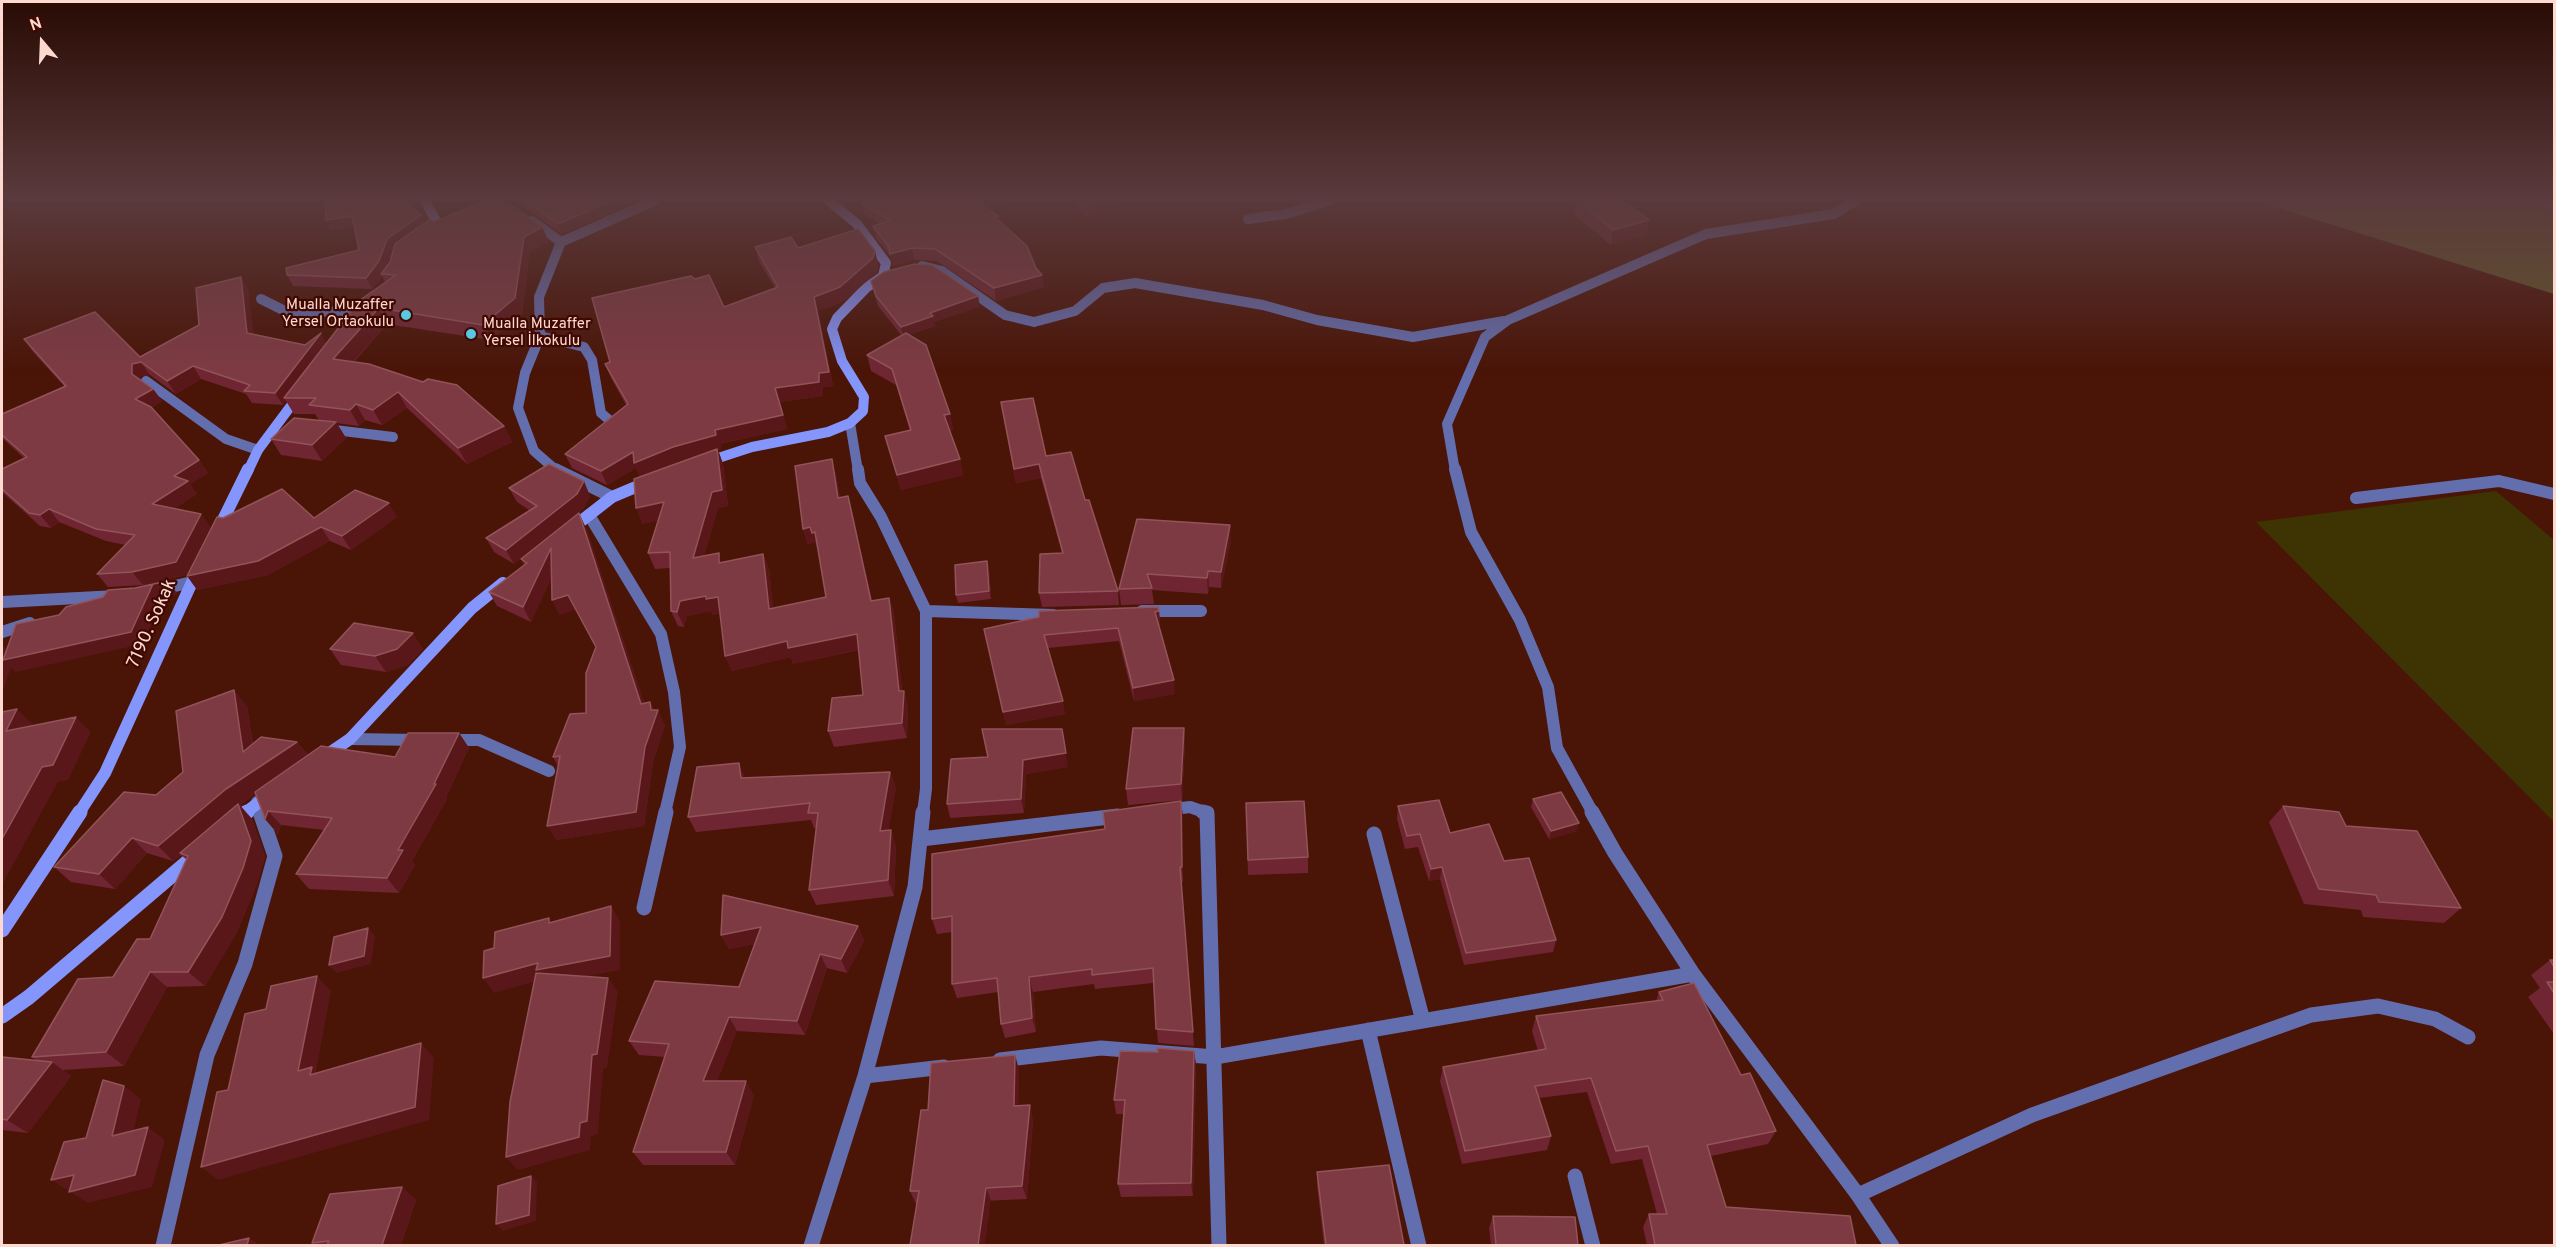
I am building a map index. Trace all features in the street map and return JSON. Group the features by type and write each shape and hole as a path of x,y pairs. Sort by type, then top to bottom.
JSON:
{"street":[{"path":"555,258 539,297 540,336 525,373 518,408 534,450 561,474 612,497"},
{"path":"882,258 886,263 883,276"},
{"path":"916,267 936,268 1005,315 1034,322 1075,311 1103,288 1135,283 1263,305 1317,320 1380,333 1413,337 1435,335 1508,320 1650,258"},
{"path":"690,466 752,447 828,432 850,423 863,411 864,397 842,361 832,329 837,318 866,288 883,276 894,273"},
{"path":"261,299 285,311 365,307 353,322"},
{"path":"1508,320 1485,337 1448,424 1458,486 1471,532 1521,620 1548,687 1557,748 1615,853 1693,974 1858,1194 1892,1245"},
{"path":"540,336 585,347 592,360 601,413 615,424"},
{"path":"146,381 226,439 258,450"},
{"path":"212,542 258,450 303,389"},
{"path":"811,1245 865,1076 915,887 926,789 926,611 881,517 860,483 850,423"},
{"path":"275,427 295,427"},
{"path":"314,428 393,438"},
{"path":"562,536 612,497 660,476"},
{"path":"2355,498 2499,481 2520,483 2554,494"},
{"path":"589,515 661,634 674,692 680,747 644,908"},
{"name":"7190. Sokak","path":"2,930 105,773 202,562"},
{"path":"313,764 350,739 472,608 517,572"},
{"path":"79,610 192,582"},
{"path":"3,601 137,594"},
{"path":"926,611 1032,616 1067,614"},
{"path":"1125,612 1201,611"},
{"path":"2,632 47,619"},
{"path":"350,739 479,740 549,771"},
{"path":"2,1016 29,997 257,802 285,783"},
{"path":"163,1245 207,1055 245,964 275,856 257,802"},
{"path":"1154,811 1190,807 1208,813 1219,1245"},
{"path":"921,839 1131,814"},
{"path":"1374,834 1423,1021"},
{"path":"983,1062 1101,1048 1215,1057 1693,974"},
{"path":"1858,1194 2032,1115 2310,1014 2378,1006 2435,1019 2468,1037"},
{"path":"1368,1030 1419,1245"},
{"path":"865,1076 960,1065"},
{"path":"1575,1176 1593,1245"}],"shaded area":[{"path":"2439,258 2554,258 2554,294"},
{"path":"2496,491 2554,540 2554,822 2256,522"}],"building":[{"path":"326,258 380,258 366,278 287,275 286,268"},
{"path":"391,258 521,258 515,298 483,325 379,308 333,359 369,364 423,382 428,379 457,385 504,426 458,448 398,392 373,410 356,404 350,410 309,405 316,398 284,398 360,300 396,275 381,274"},
{"path":"761,258 873,258 840,287 814,297 829,372 819,373 819,382 775,388 783,415 715,430 716,435 673,447 634,463 633,452 601,471 565,454 628,404 605,364 610,362 592,298 691,276 695,279 709,275 724,307 778,287"},
{"path":"949,258 1032,258 1042,275 994,288"},
{"path":"915,264 932,265 978,296 930,313 933,316 901,327 876,296 871,281 884,272"},
{"path":"241,277 247,333 305,345 321,333 275,393 244,391 250,385 193,366 167,381 141,362 132,364 132,374 153,389 135,399 151,407 199,460 174,476 188,481 152,504 201,514 176,562 132,572 97,574 135,535 96,529 49,509 40,515 29,513 2,489 2,469 27,457 2,435 2,414 66,386 24,339 95,312 140,357 199,325 196,288"},
{"path":"906,333 926,345 950,414 944,415 960,459 897,475 885,436 911,430 892,369 867,355"},
{"path":"1033,398 1046,456 1071,452 1085,500 1089,500 1118,591 1039,593 1040,554 1063,553 1039,464 1014,469 1001,402"},
{"path":"294,418 336,422 312,445 271,439"},
{"path":"717,449 722,490 712,492 693,558 719,553 719,563 763,554 769,609 826,597 815,532 812,533 810,527 803,529 795,466 832,459 838,498 848,496 871,601 889,598 899,691 904,691 902,723 828,731 832,698 863,695 857,634 788,648 787,641 725,656 718,597 706,599 706,596 680,601 677,612 671,611 670,552 648,553 664,502 636,508 634,479"},
{"path":"549,464 584,481 577,494 506,550 486,538 537,506 509,488"},
{"path":"282,489 314,518 355,490 389,503 342,536 321,527 258,561 187,576 217,517 223,518"},
{"path":"579,513 641,704 650,702 651,710 658,710 645,747 636,812 547,826 560,756 553,757 570,714 586,713 586,673 596,647 568,595 552,600 551,548 523,607 489,592 527,563 521,559"},
{"path":"1137,519 1230,525 1221,572 1208,571 1207,578 1147,574 1152,588 1119,589"},
{"path":"987,561 989,591 956,595 955,565"},
{"path":"153,584 131,632 3,660 16,624 59,615 66,607 103,597 108,590"},
{"path":"1158,607 1159,611 1155,612 1174,680 1133,688 1118,628 1044,635 1063,701 1003,712 984,629 1039,617 1039,611"},
{"path":"354,623 413,633 397,649 375,656 330,649"},
{"path":"234,690 243,752 261,737 297,742 226,789 158,846 132,838 99,874 54,867 124,792 156,795 183,772 176,711"},
{"path":"17,709 6,731 76,717 53,765 42,767 2,839 2,712"},
{"path":"1133,728 1184,728 1181,784 1126,789"},
{"path":"982,729 1062,729 1066,753 1023,760 1021,799 947,804 951,759 988,757"},
{"path":"408,733 459,733 434,784 436,784 398,850 403,850 387,878 296,874 332,818 268,811 265,819 255,792 321,746 395,757"},
{"path":"739,763 741,778 890,772 880,831 891,830 888,880 809,890 818,813 808,813 810,803 688,817 697,767"},
{"path":"1561,792 1579,823 1551,831 1533,799"},
{"path":"1439,800 1450,833 1489,824 1504,861 1529,858 1556,940 1466,953 1442,867 1431,869 1420,834 1407,836 1398,806"},
{"path":"1181,801 1182,867 1180,867 1193,1032 1156,1029 1153,968 1092,975 1092,969 1029,977 1032,1018 1001,1024 997,978 952,984 952,916 932,919 932,854 1105,829 1103,812"},
{"path":"1304,801 1308,857 1248,860 1246,803"},
{"path":"238,804 251,841 243,868 222,917 188,972 150,972 106,1052 32,1057 78,979 113,977 137,939 150,939 188,856 180,853"},
{"path":"2283,806 2339,812 2346,826 2417,831 2461,908 2379,902 2376,895 2319,889"},
{"path":"723,895 858,926 841,959 820,954 797,1021 729,1017 703,1081 746,1081 726,1152 633,1152 669,1044 629,1041 655,981 739,987 761,927 721,935"},
{"path":"611,906 610,956 536,970 538,963 483,978 484,951 494,948 495,932 549,918 549,923"},
{"path":"368,928 364,956 329,965 334,937"},
{"path":"536,973 608,978 597,1054 592,1055 587,1121 580,1123 579,1137 506,1157 510,1102"},
{"path":"317,976 298,1071 312,1067 310,1075 421,1043 415,1107 201,1167 217,1092 228,1090 245,1014 266,1009 271,986"},
{"path":"2547,982 2554,982 2554,993"},
{"path":"1694,983 1741,1075 1750,1073 1776,1131 1707,1145 1726,1207 1850,1216 1856,1245 1655,1245 1649,1214 1667,1214 1648,1146 1616,1151 1591,1078 1535,1086 1551,1136 1465,1151 1443,1067 1546,1049 1536,1016 1663,1000 1659,992"},
{"path":"1157,1048 1194,1051 1191,1183 1118,1184 1125,1100 1114,1100 1120,1051 1158,1052"},
{"path":"1015,1055 1014,1106 1030,1105 1022,1186 986,1188 978,1245 910,1245 919,1191 910,1191 921,1110 928,1110 931,1063"},
{"path":"2,1057 52,1062 7,1120 2,1119"},
{"path":"103,1080 124,1086 112,1136 148,1127 135,1175 69,1192 74,1175 51,1180 64,1142 86,1138"},
{"path":"1389,1165 1404,1245 1326,1245 1317,1172"},
{"path":"531,1176 529,1215 496,1224 498,1186"},
{"path":"402,1187 382,1245 327,1245 329,1241 312,1243 330,1194"},
{"path":"1493,1216 1575,1217 1578,1245 1496,1245"},
{"path":"249,1238 247,1245 219,1245"}],"place":[{"name":"Mualla Muzaffer Yersel Ortaokulu","path":"406,315"},
{"name":"Mualla Muzaffer Yersel İlkokulu","path":"471,334"}]}
